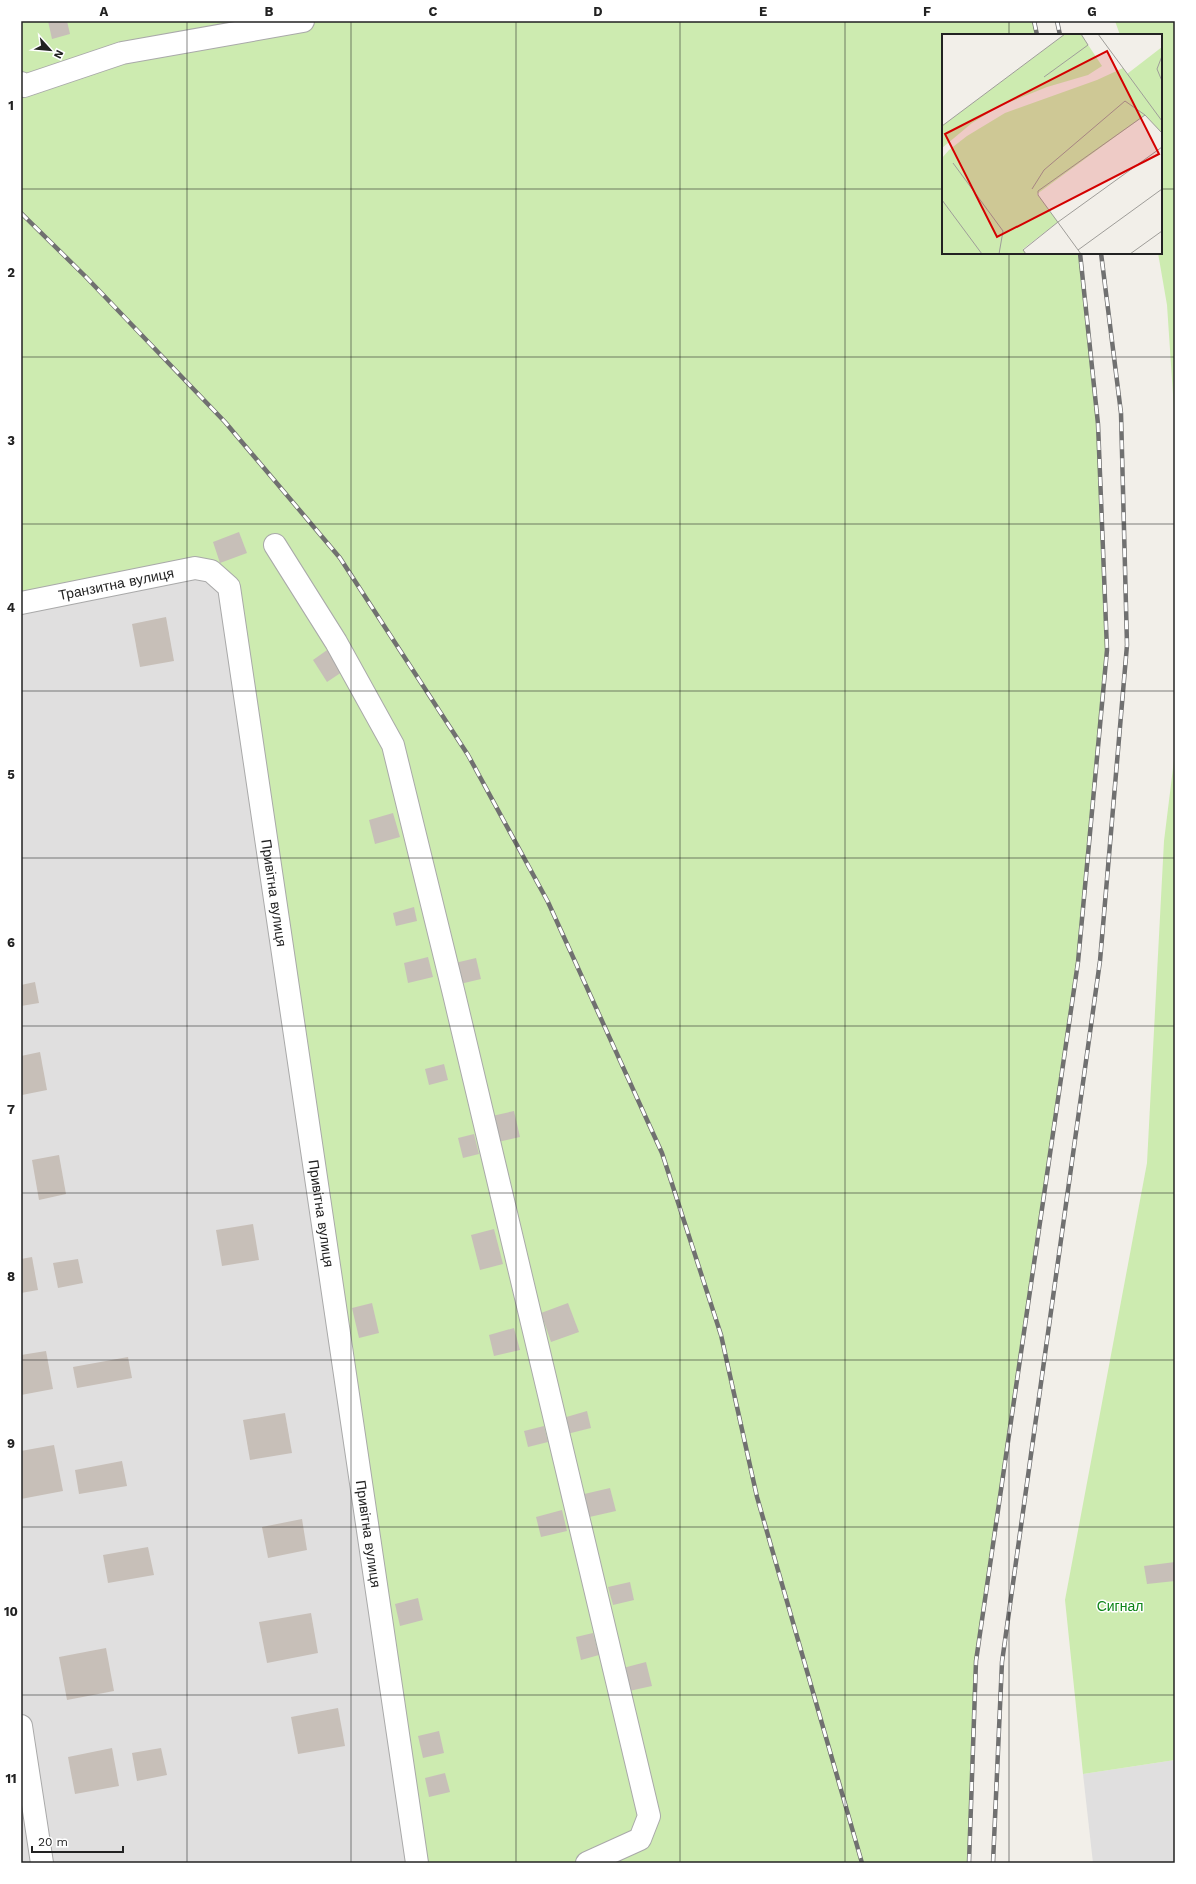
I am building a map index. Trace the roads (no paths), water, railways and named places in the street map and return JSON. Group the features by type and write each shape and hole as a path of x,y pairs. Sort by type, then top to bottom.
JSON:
{"street":[{"path":"21,83 24,86 122,53 303,21"},
{"path":"275,545 336,642 393,745 458,1009 649,1816 640,1839 588,1863"},
{"name":"Транзитна вулиця","path":"21,602 194,568 212,571"},
{"name":"Привітна вулиця","path":"212,571 229,587 417,1863"},
{"path":"21,1726 42,1863"}],"railway":[{"path":"1034,21 1037,34"},
{"path":"1057,21 1060,34"},
{"path":"21,213 86,277 225,422 340,558 468,755 548,902 662,1153 721,1335 757,1497 862,1863"},
{"path":"969,1863 976,1661 1078,962 1107,650 1098,424 1080,254"},
{"path":"993,1863 1002,1662 1100,961 1127,645 1121,413 1101,254"}],"park label":[{"name":"Сигнал","path":"1120,1606"}]}
